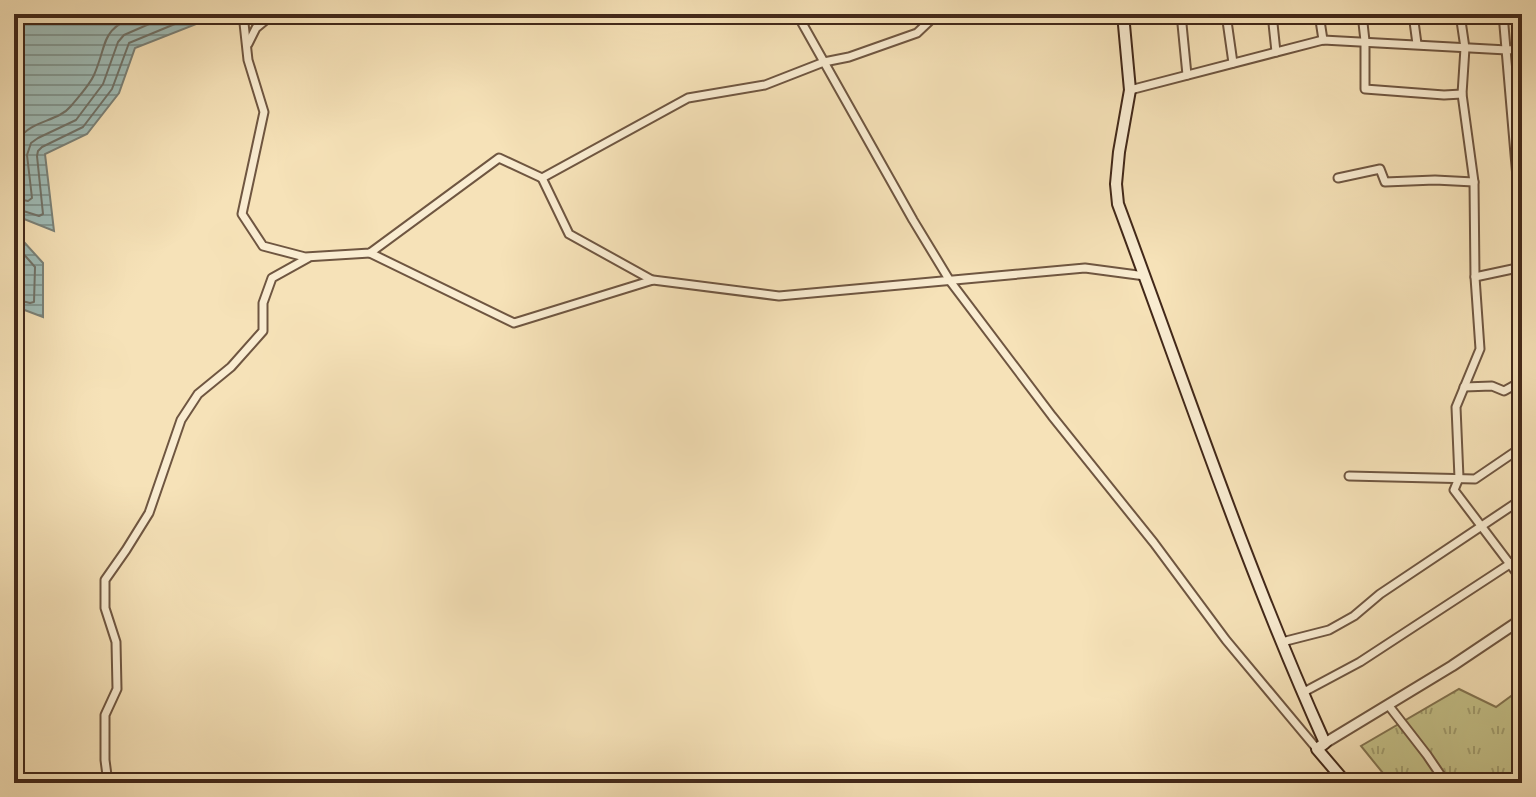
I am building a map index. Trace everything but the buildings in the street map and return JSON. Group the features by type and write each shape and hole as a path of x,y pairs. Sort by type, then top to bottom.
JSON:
{"main road":[{"path":"1123,14 1130,90 1119,152 1118,204 1321,746 1346,783"}],"street":[{"path":"243,14 248,60 264,112 242,214 263,246 310,257 370,253 514,323 653,280"},
{"path":"247,46 256,28 273,14"},
{"path":"797,14 950,281 1226,640 1321,746 1389,706 1522,619"},
{"path":"542,178 688,98 765,85 824,62 849,57 917,33 937,14"},
{"path":"1181,14 1187,75"},
{"path":"1226,14 1233,63"},
{"path":"1272,14 1276,52"},
{"path":"1319,14 1323,40"},
{"path":"1362,14 1365,89 1462,94"},
{"path":"1413,14 1417,44"},
{"path":"1460,14 1465,48 1462,94 1474,182 1475,277 1480,349 1456,407 1459,478 1454,490 1522,580"},
{"path":"1503,14 1522,236"},
{"path":"1130,90 1323,40 1522,49"},
{"path":"370,253 499,158 542,178 569,234 653,280 779,296 1085,268 1145,276"},
{"path":"1338,178 1380,169 1385,182 1474,182"},
{"path":"108,783 105,715 117,689 116,642 105,608 105,580 149,513 181,420 198,394 231,367 263,331 263,303 272,278 310,257"},
{"path":"1475,277 1522,267"},
{"path":"1464,387 1492,386 1504,391 1522,381"},
{"path":"1349,476 1475,479 1522,447"},
{"path":"1282,642 1329,630 1354,616 1380,594 1522,499"},
{"path":"1302,693 1360,662 1522,556"},
{"path":"1389,706 1446,783"}],"green space":[{"path":"1522,688 1522,783 1391,783 1361,746 1459,689 1496,707"}],"water":[{"path":"14,14 208,14 204,21 135,48 119,93 87,134 45,154 54,231 14,215"},
{"path":"14,231 43,263 43,317 14,306"}]}
